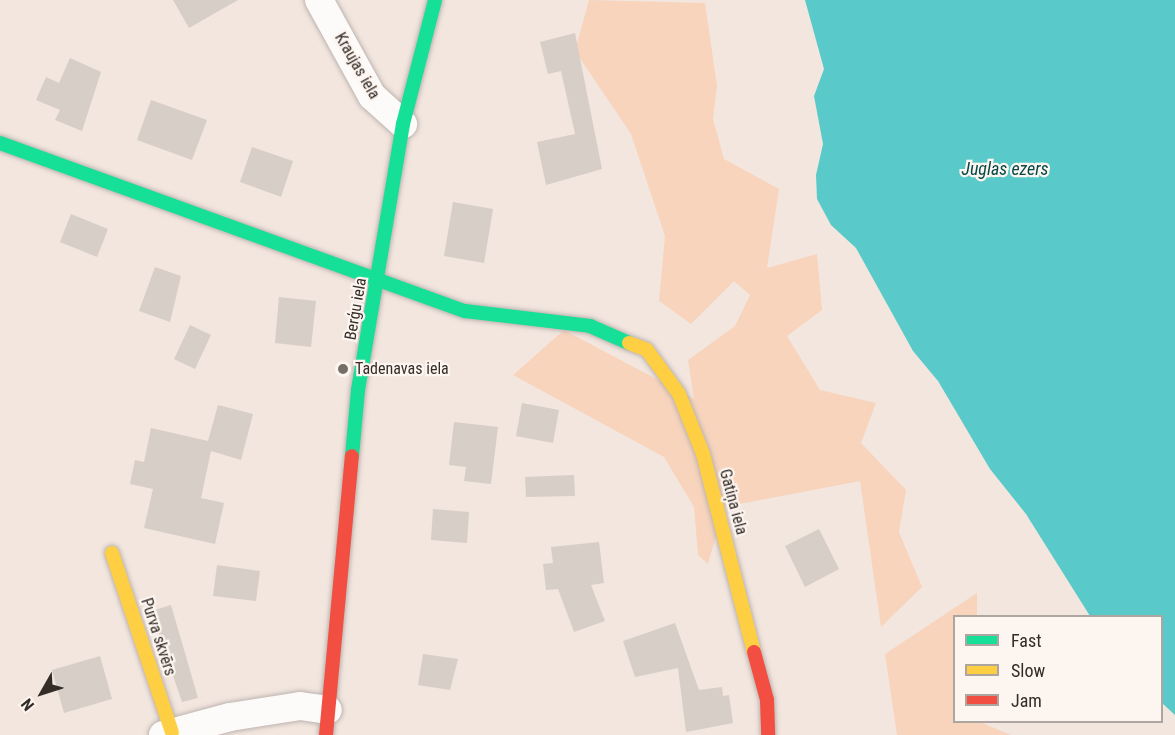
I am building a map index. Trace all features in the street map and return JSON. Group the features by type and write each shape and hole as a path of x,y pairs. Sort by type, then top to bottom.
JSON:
{"street":[{"name":"Kraujas iela","path":"319,0 372,96 403,124"},
{"name":"Berģu iela","path":"327,722 358,390 403,124 435,0"},
{"path":"0,143 378,279"},
{"name":"Gatiņa iela","path":"378,279 465,310 590,326 647,350 679,394 702,454 748,620 767,699 768,735"},
{"name":"Purva skvērs","path":"112,553 168,733"},
{"path":"168,733 288,708 327,722"}],"shaded area":[{"path":"589,0 705,3 717,86 713,119 724,159 779,189 767,268 817,254 822,310 787,336 820,390 876,403 861,443 906,490 899,532 922,587 881,627 860,481 724,507 708,564 698,555 694,507 664,457 513,375 564,330 694,399 688,360 735,326 750,295 734,281 691,324 659,301 665,236 631,134 575,51"},
{"path":"977,593 977,615 953,615 953,723 982,723 1011,735 897,735 885,654"}],"water":[{"name":"Juglas ezers","path":"805,0 1175,0 1175,715 1163,704 1163,615 1089,615 1026,514 990,469 938,381 913,351 856,248 831,225 817,199 816,175 823,144 814,96 824,69"}],"building":[{"path":"173,0 238,0 189,28"},
{"path":"575,33 602,169 546,185 537,142 575,134 561,71 548,74 540,42"},
{"path":"70,58 101,72 82,131 55,120 60,110 36,100 46,77 59,83"},
{"path":"151,100 207,120 192,160 137,140"},
{"path":"252,147 293,161 281,197 240,182"},
{"path":"453,202 493,209 484,263 444,256"},
{"path":"71,214 108,229 97,257 60,242"},
{"path":"155,267 181,276 170,322 139,311"},
{"path":"279,297 316,301 311,347 275,343"},
{"path":"190,325 211,335 195,369 174,359"},
{"path":"522,403 559,410 553,443 516,436"},
{"path":"218,405 253,414 241,460 211,451 201,498 224,503 215,544 144,528 153,489 130,484 135,460 144,462 151,428 208,441"},
{"path":"454,422 498,427 491,484 464,481 466,467 449,465"},
{"path":"574,475 575,496 526,497 525,477"},
{"path":"433,509 469,512 467,543 431,540"},
{"path":"819,529 839,569 805,587 785,546"},
{"path":"599,542 604,583 591,585 605,621 574,632 558,589 546,590 543,564 553,563 551,547"},
{"path":"217,565 260,571 256,601 213,596"},
{"path":"171,605 198,698 182,702 151,611"},
{"path":"675,623 699,690 722,687 723,696 729,695 733,723 686,732 678,668 635,677 623,641"},
{"path":"423,654 458,659 450,690 418,685"},
{"path":"100,656 112,699 64,713 52,670"}],"traffic: fast":[{"path":"352,456 358,390 403,124 435,0"},
{"path":"0,143 465,311 590,326 629,343"}],"traffic: slow":[{"path":"629,343 647,350 679,394 703,454 754,652"},
{"path":"112,553 172,732"}],"traffic: jam":[{"path":"326,735 352,456"},
{"path":"754,652 767,700 768,735"}],"place":[{"name":"Tadenavas iela","path":"343,369"}]}
